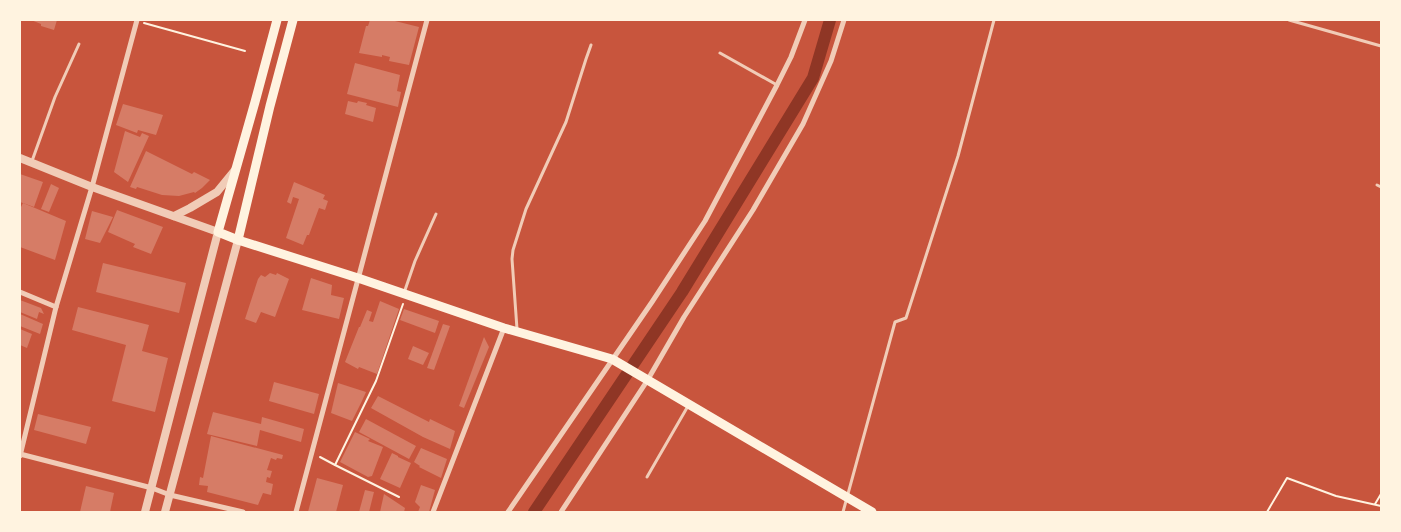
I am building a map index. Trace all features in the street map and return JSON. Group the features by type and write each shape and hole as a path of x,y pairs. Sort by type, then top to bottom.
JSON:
{"main road":[{"path":"276,20 218,232 504,328 612,359 872,512"},
{"path":"238,240 293,20"}],"street":[{"path":"296,512 427,20"},
{"path":"508,512 652,302 705,221 791,57 805,20"},
{"path":"561,512 647,381 684,318 753,210 803,124 831,61 844,20"},
{"path":"137,21 92,187 56,307 20,455 152,488 170,495 243,512"},
{"path":"20,158 92,187 218,232 145,512"},
{"path":"174,216 217,192 235,170"},
{"path":"165,512 238,240"},
{"path":"20,292 56,307"},
{"path":"434,512 504,328"}],"lane":[{"path":"843,512 895,322 906,318 958,156 994,20"},
{"path":"1289,20 1381,46"},
{"path":"32,162 55,97 79,44"},
{"path":"517,332 513,250 526,209 566,122 591,45"},
{"path":"720,53 777,85"},
{"path":"404,294 415,261 436,214"},
{"path":"647,477 688,405"}],"path":[{"path":"137,21 245,52"},
{"path":"335,465 376,381 403,304 404,294"},
{"path":"312,453 398,497"},
{"path":"1267,512 1287,478 1336,496 1381,506"},
{"path":"1375,504 1381,494"}],"building":[{"path":"31,20 57,20 54,30 41,26 41,24"},
{"path":"370,20 391,20 419,27 409,65 389,61 390,57 382,55 382,57 359,53 366,26 368,26"},
{"path":"355,63 400,75 397,91 401,92 398,107 347,94"},
{"path":"348,101 367,103 366,105 376,108 373,122 345,114"},
{"path":"123,104 163,115 156,135 138,130 137,133 116,125"},
{"path":"125,131 140,137 142,133 149,136 128,182 114,172"},
{"path":"146,151 192,174 194,172 210,180 195,193 179,196 162,195 137,187 136,189 130,187"},
{"path":"20,174 43,182 34,207 20,202"},
{"path":"294,182 325,195 323,199 328,201 325,210 319,208 309,235 307,235 303,245 286,238 299,199 293,197 291,204 287,202"},
{"path":"51,184 59,188 49,212 41,209"},
{"path":"23,203 66,221 55,260 20,247 20,209"},
{"path":"117,210 163,227 151,254 133,247 135,244 108,232"},
{"path":"92,211 113,217 100,243 85,239"},
{"path":"103,263 186,283 179,313 96,292"},
{"path":"270,273 276,275 277,273 289,279 275,317 261,312 256,323 245,319 258,279 261,275 265,277"},
{"path":"311,278 332,285 331,295 344,298 339,319 302,310"},
{"path":"20,300 41,308 44,314 39,312 37,319 20,312"},
{"path":"380,301 399,309 377,374 359,367 358,369 345,362 367,310 372,312 369,321 373,322"},
{"path":"78,307 149,325 142,351 168,358 155,412 112,401 126,345 72,330"},
{"path":"404,309 439,321 435,333 400,320"},
{"path":"20,314 43,324 40,334 20,326"},
{"path":"443,324 450,326 434,370 427,368"},
{"path":"20,329 32,334 27,348 20,345"},
{"path":"484,337 489,347 464,408 459,406"},
{"path":"413,346 429,353 423,365 408,359"},
{"path":"274,382 319,394 314,414 269,401"},
{"path":"338,383 366,392 352,421 331,413"},
{"path":"378,396 429,422 430,419 455,431 450,449 423,437 371,408"},
{"path":"213,412 261,424 262,417 304,429 301,442 260,430 257,446 207,434"},
{"path":"38,414 91,427 86,444 34,430"},
{"path":"366,419 416,446 409,459 359,432"},
{"path":"355,432 370,439 368,441 383,447 372,476 368,477 340,462"},
{"path":"211,436 283,455 282,459 277,458 276,460 271,458 267,470 272,471 270,478 267,477 266,482 273,484 271,495 263,493 258,505 207,492 208,486 199,485 200,477 203,478"},
{"path":"421,448 447,459 441,478 419,467 414,462"},
{"path":"392,453 411,463 400,488 380,479"},
{"path":"317,478 343,485 336,512 308,512"},
{"path":"421,485 435,490 429,512 418,512 420,507 415,502"},
{"path":"86,486 114,493 110,512 80,512"},
{"path":"365,490 374,492 369,512 359,512"},
{"path":"384,494 405,508 404,512 380,512"}],"waterway":[{"path":"534,512 682,292 813,78 830,20"}]}
